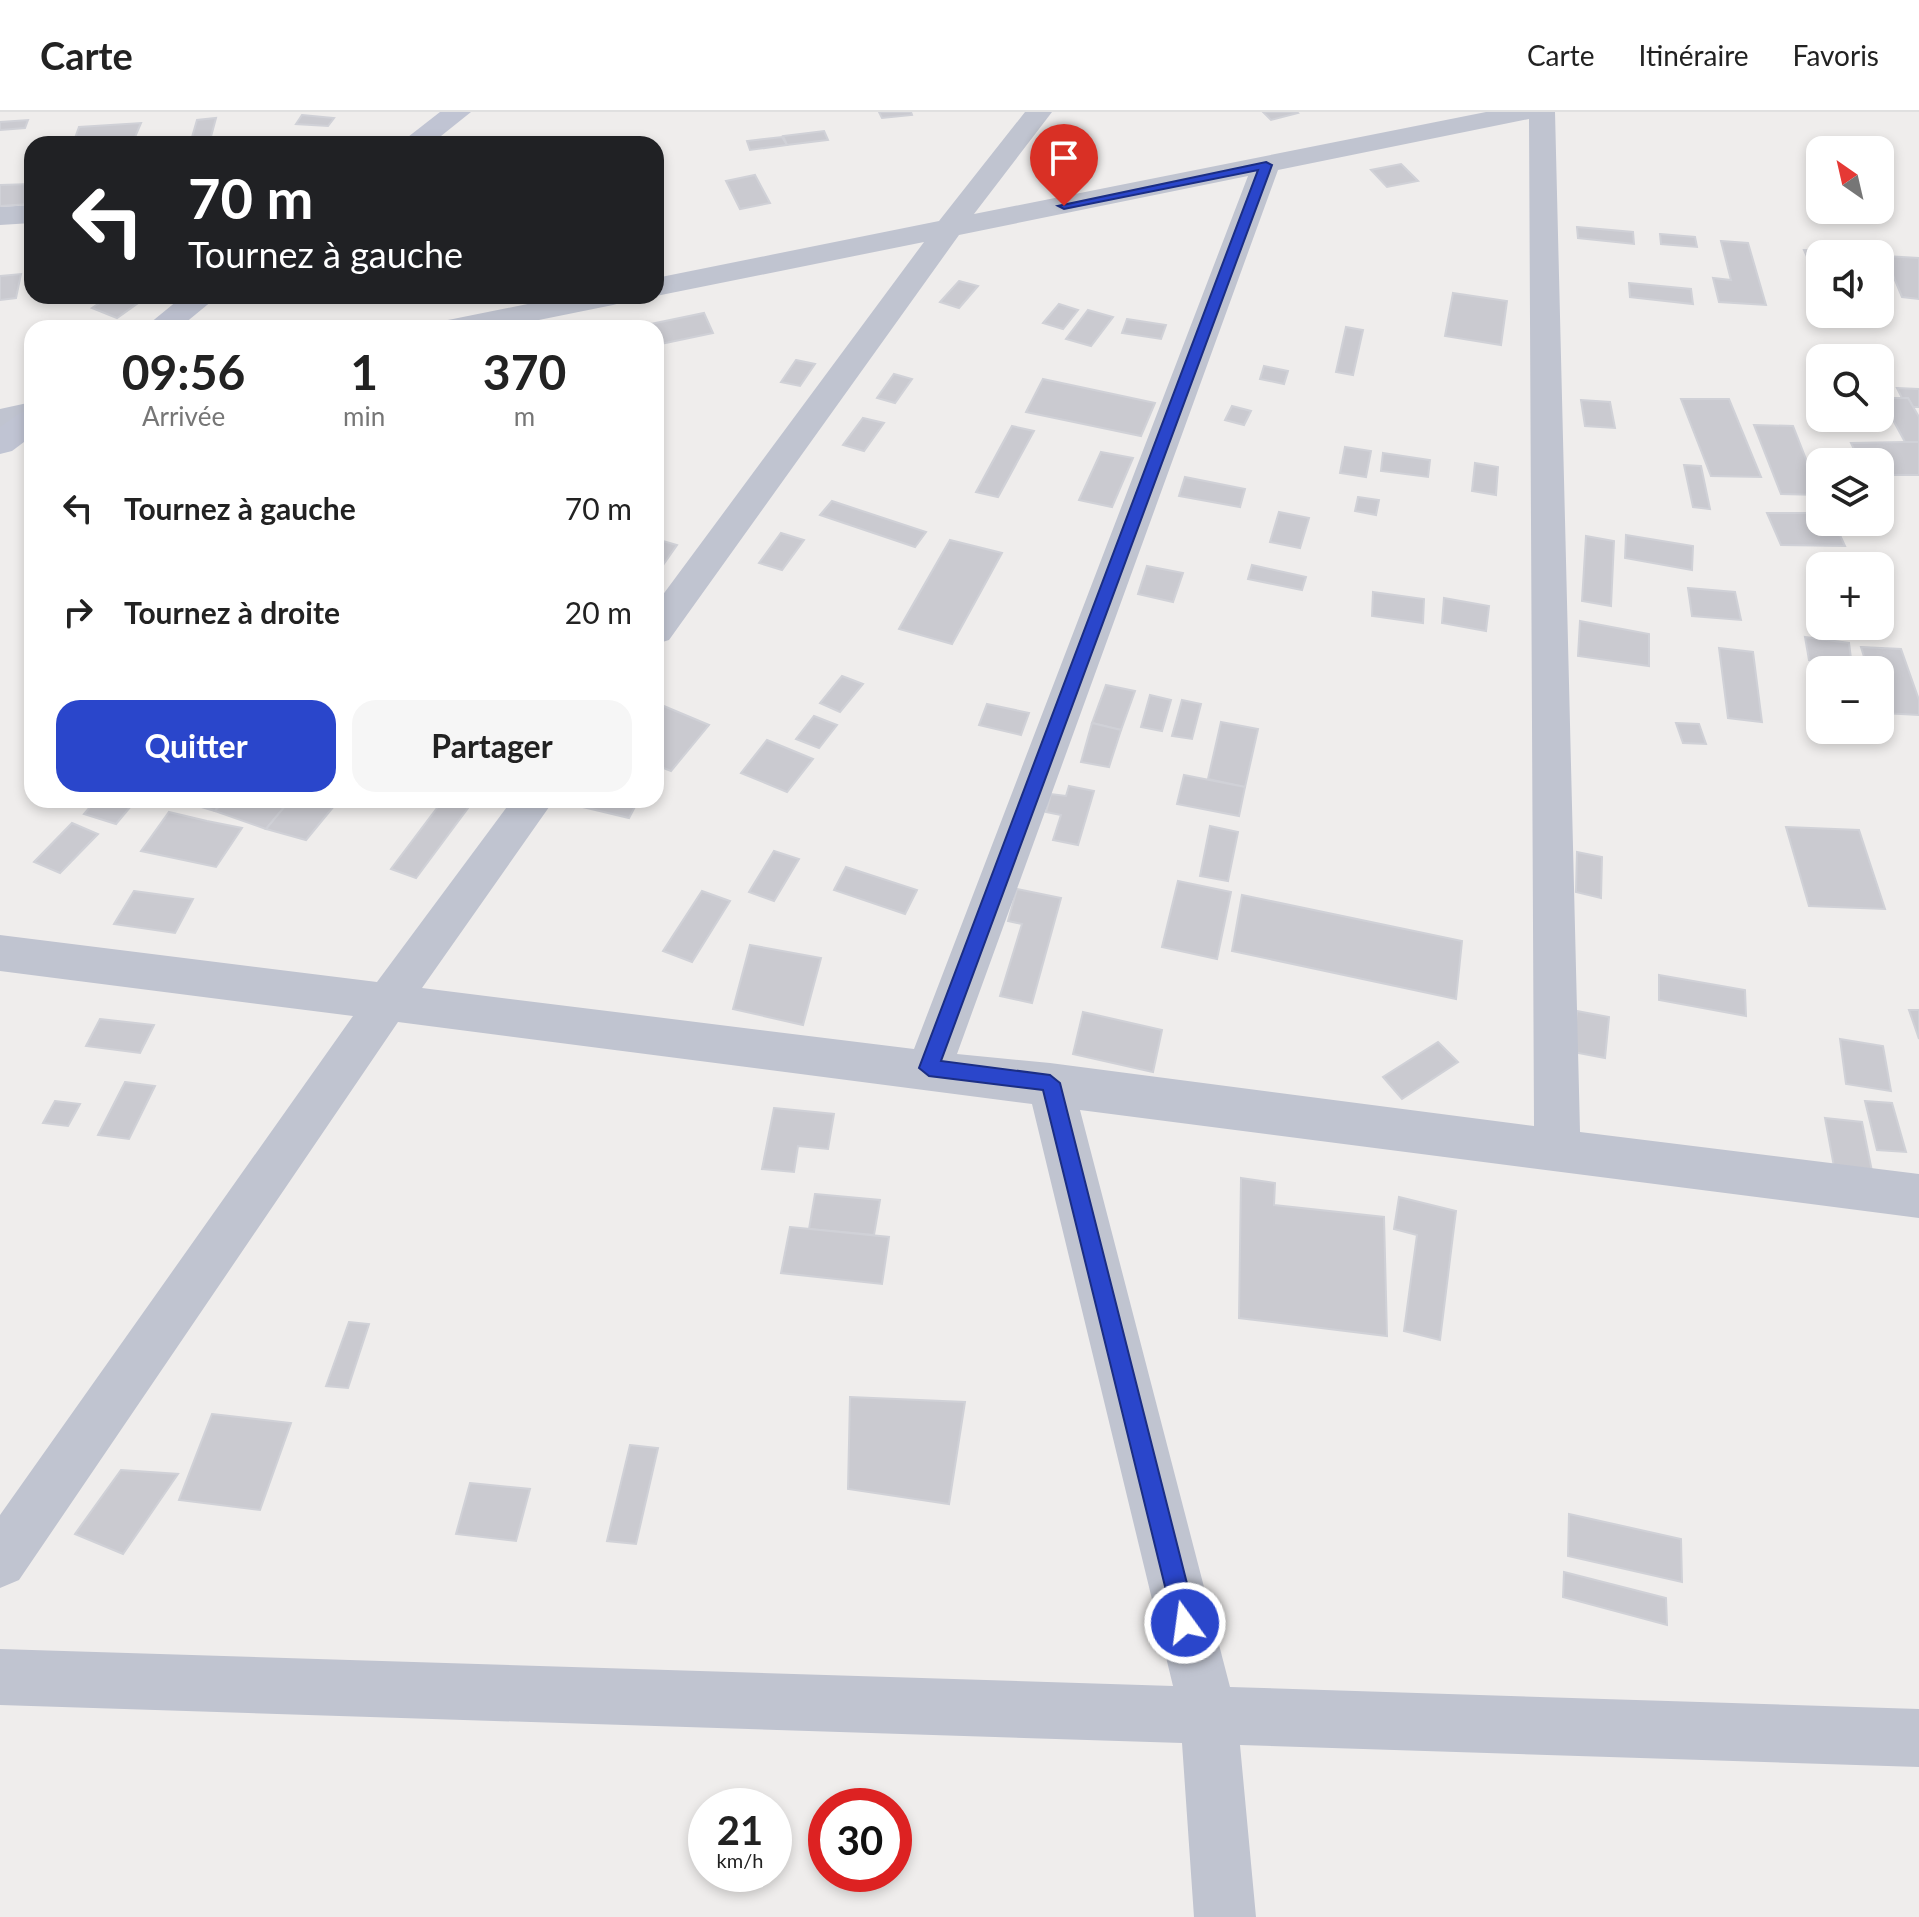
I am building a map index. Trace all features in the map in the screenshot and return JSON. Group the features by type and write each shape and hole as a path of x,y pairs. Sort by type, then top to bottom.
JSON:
{"street":[{"path":"424,136 458,112"},
{"path":"664,620 948,229 1039,112"},
{"path":"664,285 1526,112"},
{"path":"1542,112 1557,1149"},
{"path":"929,1068 1266,165"},
{"path":"0,216 24,214"},
{"path":"170,320 192,304"},
{"path":"493,320 573,304"},
{"path":"0,419 24,414"},
{"path":"0,443 24,426"},
{"path":"0,1561 386,1004 528,808"},
{"path":"0,953 386,1004 1050,1083 1919,1196"},
{"path":"1050,1083 1208,1713 1225,1917"},
{"path":"0,1677 1919,1738"}],"building":[{"path":"879,112 911,112 912,115 882,118"},
{"path":"1263,112 1297,112 1298,113 1271,120"},
{"path":"302,115 334,118 328,126 296,124"},
{"path":"216,118 211,136 192,136 197,120"},
{"path":"28,120 25,128 0,130 0,122"},
{"path":"141,123 135,136 76,136 79,127"},
{"path":"824,131 828,140 787,145 783,136"},
{"path":"782,137 787,145 750,150 747,141"},
{"path":"1401,164 1418,181 1387,187 1371,170"},
{"path":"755,175 770,203 740,209 726,181"},
{"path":"24,184 24,204 0,206 0,185"},
{"path":"1577,227 1633,232 1634,244 1578,238"},
{"path":"1660,234 1695,237 1697,247 1661,244"},
{"path":"1721,241 1748,243 1766,305 1719,302 1713,278 1731,280"},
{"path":"1894,257 1919,258 1919,299 1902,297 1894,278"},
{"path":"21,274 16,298 0,300 0,276"},
{"path":"959,281 978,286 959,308 940,302"},
{"path":"1629,283 1691,289 1693,304 1630,297"},
{"path":"1453,293 1507,301 1501,345 1445,336"},
{"path":"98,304 137,304 117,318 92,308"},
{"path":"1059,304 1078,310 1063,329 1043,323"},
{"path":"1088,310 1113,317 1091,346 1066,339"},
{"path":"704,313 713,333 664,343 664,321"},
{"path":"1127,319 1166,325 1161,339 1122,333"},
{"path":"1346,327 1363,330 1353,375 1336,372"},
{"path":"796,360 815,364 800,386 781,382"},
{"path":"1264,366 1288,371 1284,384 1260,379"},
{"path":"894,374 912,379 895,403 877,398"},
{"path":"1043,379 1155,403 1141,436 1026,412"},
{"path":"1897,388 1919,389 1919,407 1913,407 1908,398 1902,398"},
{"path":"1894,398 1908,398 1919,417 1919,442 1905,442 1894,422"},
{"path":"1681,399 1729,399 1761,477 1711,476"},
{"path":"1581,400 1610,402 1615,428 1585,426"},
{"path":"1232,406 1251,411 1244,425 1225,420"},
{"path":"863,418 884,423 864,451 843,445"},
{"path":"1754,425 1793,426 1806,459 1806,495 1781,494"},
{"path":"1012,426 1034,431 998,497 976,492"},
{"path":"1919,442 1919,475 1894,475 1894,448 1853,448 1851,443"},
{"path":"1345,447 1371,451 1366,477 1340,473"},
{"path":"1101,452 1133,458 1112,507 1079,500"},
{"path":"1383,453 1430,460 1428,477 1381,471"},
{"path":"1475,463 1498,467 1496,495 1472,491"},
{"path":"1684,465 1701,466 1710,509 1693,507"},
{"path":"1185,477 1245,489 1240,507 1179,496"},
{"path":"1358,497 1379,500 1376,515 1355,511"},
{"path":"832,501 926,532 915,547 820,515"},
{"path":"1279,512 1309,518 1300,548 1270,542"},
{"path":"1767,513 1806,513 1806,536 1840,536 1845,546 1781,545"},
{"path":"781,533 804,540 782,570 759,563"},
{"path":"1626,535 1693,546 1692,570 1625,558"},
{"path":"1586,536 1614,541 1611,606 1582,601"},
{"path":"950,540 1002,553 952,644 899,629"},
{"path":"664,541 677,545 664,564"},
{"path":"1252,565 1306,577 1302,590 1248,579"},
{"path":"1147,566 1183,573 1173,602 1138,594"},
{"path":"1688,588 1735,592 1741,620 1692,616"},
{"path":"1373,592 1424,599 1423,623 1372,616"},
{"path":"1444,598 1489,606 1486,631 1442,623"},
{"path":"1580,621 1649,634 1649,666 1578,656"},
{"path":"1805,637 1806,640 1849,643 1851,656 1808,656"},
{"path":"1861,647 1901,649 1919,700 1919,715 1894,714 1894,656 1864,656"},
{"path":"1719,648 1753,652 1762,722 1728,718"},
{"path":"842,676 863,684 840,712 820,703"},
{"path":"1106,685 1135,691 1121,730 1092,723"},
{"path":"1150,695 1171,700 1162,731 1141,727"},
{"path":"1182,700 1201,704 1192,739 1172,736"},
{"path":"987,704 1029,713 1021,735 979,725"},
{"path":"664,706 709,725 671,771 664,768"},
{"path":"814,716 837,725 819,748 796,739"},
{"path":"1221,722 1258,729 1245,787 1208,779"},
{"path":"1092,723 1121,730 1109,767 1081,762"},
{"path":"1676,723 1699,724 1706,744 1683,743"},
{"path":"767,740 813,759 787,792 741,773"},
{"path":"1184,775 1245,787 1239,816 1177,804"},
{"path":"1069,786 1094,791 1078,845 1053,840 1061,815 1046,812 1051,794 1066,796"},
{"path":"89,808 129,808 116,824 84,814"},
{"path":"217,808 283,808 266,829 215,811"},
{"path":"283,808 332,808 306,840 266,829"},
{"path":"437,808 468,808 416,878 391,869"},
{"path":"587,808 634,808 629,818"},
{"path":"169,812 242,828 216,867 141,851"},
{"path":"72,823 98,834 60,873 34,862"},
{"path":"1210,826 1238,832 1228,881 1200,876"},
{"path":"1786,827 1859,830 1885,909 1809,906"},
{"path":"774,851 799,859 774,901 749,892"},
{"path":"1577,852 1602,857 1601,898 1576,892"},
{"path":"846,867 917,890 905,914 834,890"},
{"path":"1178,881 1231,892 1217,959 1162,947"},
{"path":"1017,889 1061,898 1032,1003 1000,996 1022,924 1008,921"},
{"path":"134,891 193,899 175,933 114,924"},
{"path":"702,891 730,901 692,962 663,951"},
{"path":"1242,895 1462,941 1456,999 1232,951"},
{"path":"750,945 821,958 803,1025 733,1009"},
{"path":"1659,975 1745,990 1746,1016 1659,1000"},
{"path":"1909,1010 1919,1010 1919,1039"},
{"path":"1577,1011 1609,1017 1605,1058 1573,1052"},
{"path":"1083,1012 1162,1030 1153,1072 1073,1054"},
{"path":"100,1019 154,1025 140,1053 86,1046"},
{"path":"1840,1039 1883,1046 1891,1091 1846,1084"},
{"path":"1438,1042 1458,1062 1402,1099 1383,1077"},
{"path":"125,1082 155,1086 129,1139 98,1135"},
{"path":"55,1101 80,1104 68,1126 43,1123"},
{"path":"1865,1101 1892,1103 1906,1152 1877,1150"},
{"path":"774,1108 834,1114 828,1149 798,1146 794,1172 762,1169"},
{"path":"1825,1118 1862,1122 1873,1176 1835,1172"},
{"path":"1241,1178 1275,1183 1274,1205 1384,1217 1387,1336 1239,1318"},
{"path":"815,1194 880,1200 874,1235 809,1229"},
{"path":"1399,1197 1456,1211 1440,1340 1404,1331 1417,1235 1394,1229"},
{"path":"790,1227 889,1237 882,1284 781,1273"},
{"path":"349,1322 369,1324 348,1388 326,1386"},
{"path":"850,1397 965,1402 949,1504 848,1489"},
{"path":"212,1414 291,1423 260,1510 179,1500"},
{"path":"630,1445 658,1448 636,1544 607,1541"},
{"path":"121,1470 178,1474 123,1554 75,1534"},
{"path":"470,1483 530,1489 516,1541 456,1534"},
{"path":"1569,1514 1681,1539 1682,1582 1568,1556"},
{"path":"1564,1572 1666,1598 1667,1625 1563,1597"}],"route":[{"path":"1064,206 1266,165 929,1068 1050,1083 1185,1623"}]}
